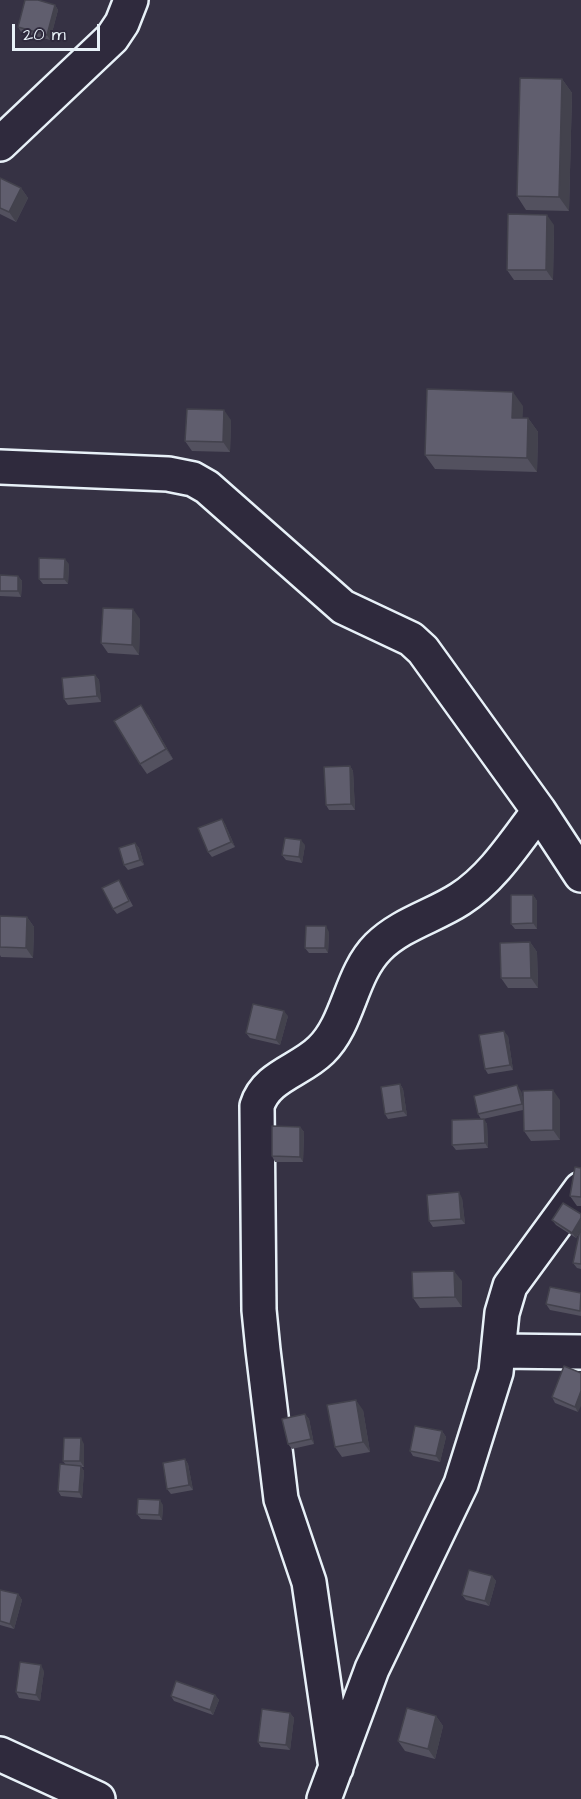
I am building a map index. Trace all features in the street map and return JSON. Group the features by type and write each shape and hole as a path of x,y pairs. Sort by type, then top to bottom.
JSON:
{"street":[{"path":"0,144 112,38 122,23 131,0"},
{"path":"0,467 168,474 193,479 207,487 343,607 411,639 423,650 539,811 581,875"},
{"path":"336,1768 309,1582 281,1499 263,1350 259,1310 257,1106 265,1088 323,1048 366,962 377,947 394,933 461,899 474,889 488,876 539,811"},
{"path":"324,1799 372,1669 460,1484 496,1372 500,1351 502,1314 510,1286 581,1189"},
{"path":"500,1351 581,1352"},
{"path":"0,1754 98,1799"}],"building":[{"path":"25,0 38,0 55,5 47,35 18,27"},
{"path":"520,78 562,79 559,197 517,196"},
{"path":"0,178 21,188 9,212 0,208"},
{"path":"508,214 547,215 546,270 507,270"},
{"path":"427,389 513,392 512,418 528,418 527,458 425,455"},
{"path":"187,409 224,410 223,442 185,441"},
{"path":"39,558 65,559 64,579 39,579"},
{"path":"0,575 18,576 18,591 0,591"},
{"path":"103,608 133,609 132,645 101,643"},
{"path":"95,675 97,696 64,699 62,678"},
{"path":"141,705 166,749 140,764 114,721"},
{"path":"350,766 351,804 326,805 324,767"},
{"path":"222,819 231,842 208,852 198,828"},
{"path":"285,838 301,840 299,857 282,855"},
{"path":"135,843 140,860 124,865 119,848"},
{"path":"119,880 129,901 113,909 102,888"},
{"path":"511,895 533,895 533,923 511,924"},
{"path":"0,916 27,917 26,948 0,947"},
{"path":"306,926 326,926 325,948 305,948"},
{"path":"530,942 531,978 501,978 500,943"},
{"path":"253,1004 284,1011 276,1040 246,1033"},
{"path":"504,1031 510,1065 485,1069 479,1035"},
{"path":"400,1084 403,1111 385,1114 381,1087"},
{"path":"517,1085 522,1104 478,1114 474,1096"},
{"path":"553,1090 553,1130 524,1131 523,1091"},
{"path":"484,1119 485,1143 452,1145 452,1120"},
{"path":"272,1126 300,1127 300,1157 272,1156"},
{"path":"575,1167 581,1168 581,1197 570,1196"},
{"path":"459,1192 461,1219 429,1221 427,1195"},
{"path":"563,1203 581,1214 572,1233 552,1220"},
{"path":"581,1230 581,1264 573,1263"},
{"path":"454,1271 455,1297 413,1298 412,1272"},
{"path":"550,1287 581,1293 580,1311 546,1304"},
{"path":"564,1366 581,1373 581,1391 575,1407 552,1397"},
{"path":"356,1400 363,1442 335,1447 327,1405"},
{"path":"305,1414 311,1439 288,1444 282,1419"},
{"path":"415,1426 442,1431 436,1456 410,1451"},
{"path":"64,1438 81,1438 80,1461 63,1461"},
{"path":"185,1459 189,1485 167,1489 163,1463"},
{"path":"60,1464 81,1466 79,1492 58,1491"},
{"path":"138,1499 160,1500 159,1515 137,1514"},
{"path":"469,1570 492,1576 485,1601 462,1595"},
{"path":"0,1590 18,1594 10,1624 0,1621"},
{"path":"20,1662 41,1665 36,1695 16,1692"},
{"path":"176,1681 215,1695 210,1710 171,1696"},
{"path":"407,1708 436,1716 428,1749 398,1741"},
{"path":"262,1709 290,1713 286,1745 258,1742"}]}
